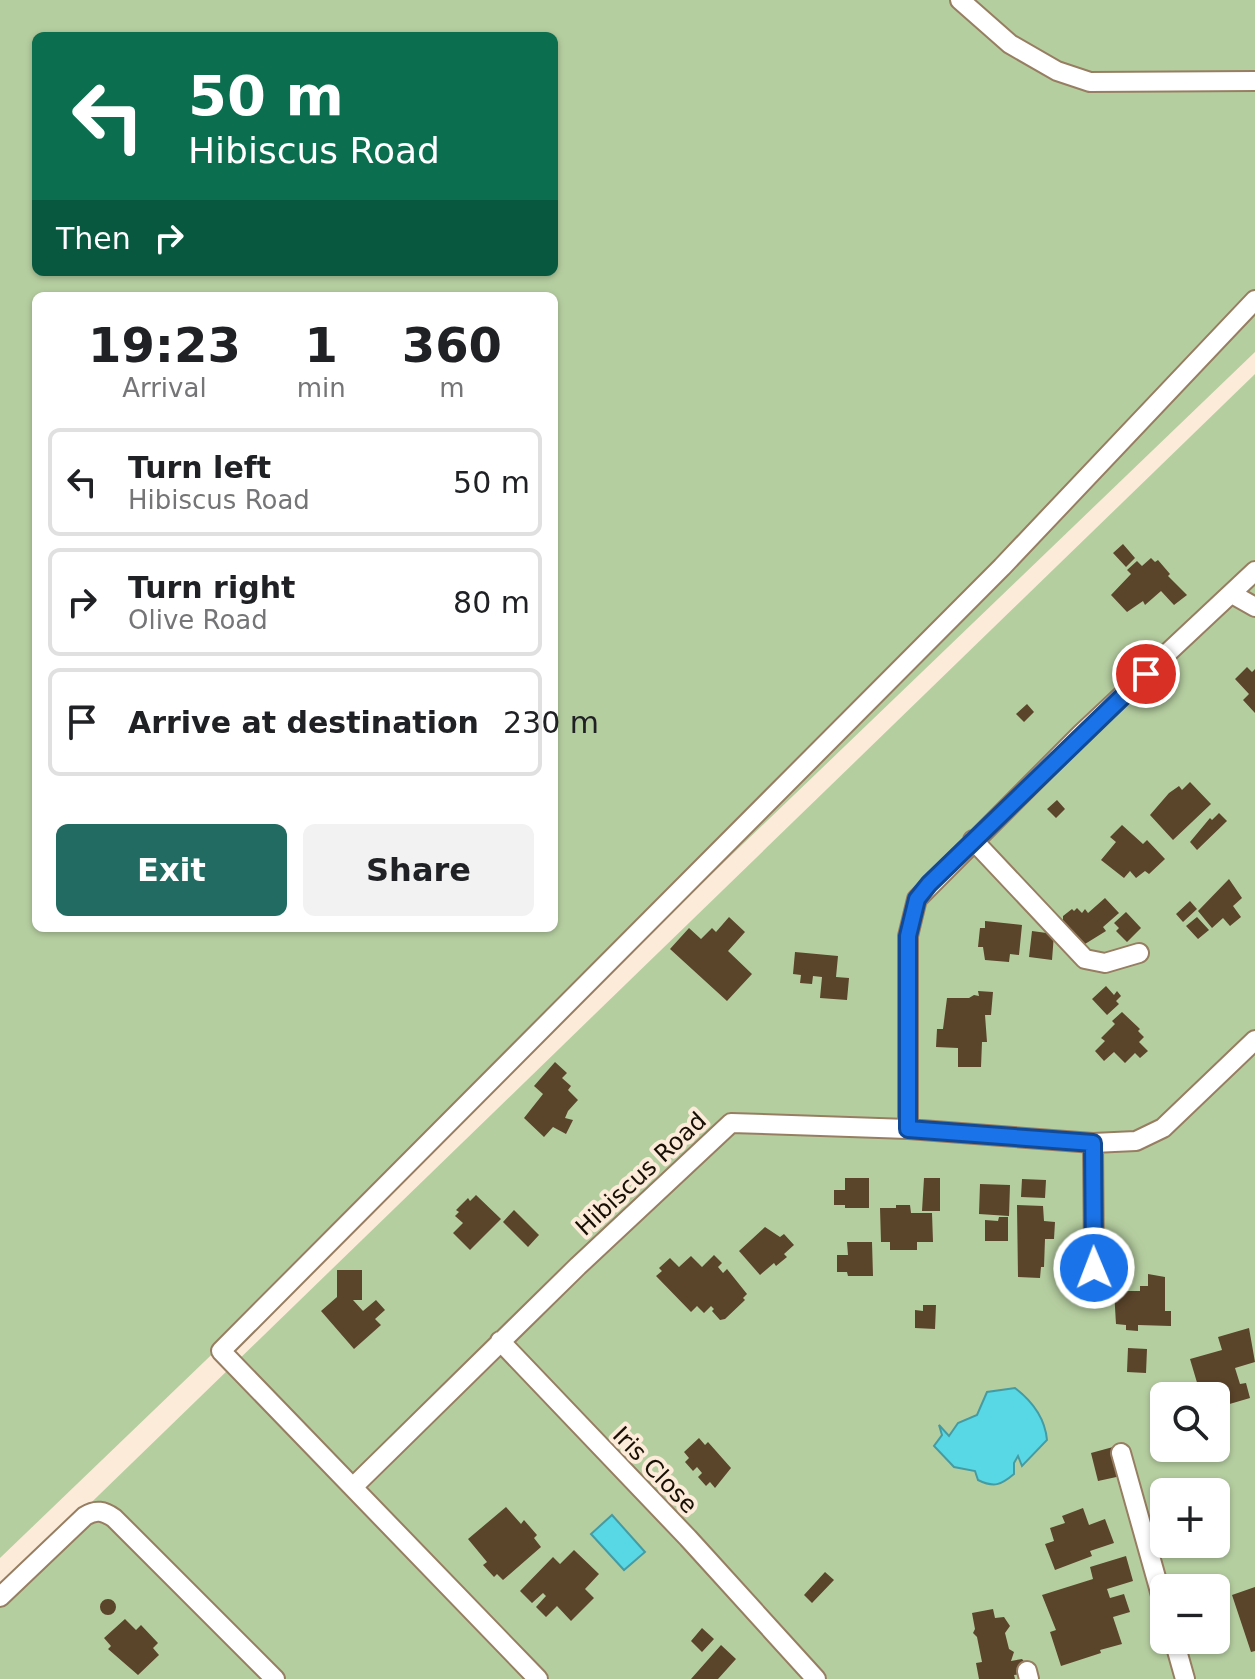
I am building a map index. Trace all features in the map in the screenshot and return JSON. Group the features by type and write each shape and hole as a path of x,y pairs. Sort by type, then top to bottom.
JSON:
{"street":[{"path":"960,0 1010,44 1057,71 1090,82 1255,81"},
{"path":"538,1679 221,1351 1002,567 1255,300"},
{"path":"908,1129 908,936 917,899 1081,734 1255,571"},
{"path":"1232,594 1255,607"},
{"path":"973,840 1085,959 1105,963 1139,953"},
{"name":"Hibiscus Road","path":"354,1486 500,1341 731,1123 748,1121 908,1129 1093,1143 1136,1141 1163,1128 1255,1040"},
{"path":"1093,1143 1094,1268"},
{"name":"Iris Close","path":"500,1341 816,1679"},
{"path":"1121,1453 1155,1574"},
{"path":"0,1597 85,1516 96,1511 106,1513 275,1679"},
{"path":"1178,1654 1185,1679"}],"green space":[{"path":"0,0 1255,0 1255,352 0,1558"},
{"path":"1255,374 1255,1679 0,1679 0,1591"}],"water":[{"path":"1015,1388 1037,1411 1047,1440 1022,1466 1018,1456 1014,1474 997,1484 978,1480 975,1471 954,1467 934,1446 942,1435 939,1425 949,1436 958,1423 977,1415 987,1392"},
{"path":"612,1515 645,1552 624,1570 591,1534"}],"building":[{"path":"1123,544 1135,558 1126,567 1113,553"},
{"path":"1151,558 1155,562 1158,560 1170,574 1168,576 1187,595 1174,605 1161,591 1145,605 1143,601 1127,612 1111,595 1131,574 1127,570 1137,561 1142,566"},
{"path":"1247,667 1252,672 1255,669 1255,713 1243,700 1249,694 1235,679"},
{"path":"1027,704 1034,712 1024,722 1016,714"},
{"path":"1190,782 1211,804 1173,840 1150,815 1169,793 1179,786 1182,790"},
{"path":"1057,800 1065,809 1056,818 1047,809"},
{"path":"1219,813 1227,821 1197,850 1190,842 1210,818 1212,820"},
{"path":"1122,825 1143,844 1147,840 1165,859 1149,874 1145,871 1136,878 1130,871 1124,878 1101,860 1116,842 1110,837"},
{"path":"1229,879 1242,898 1233,906 1241,917 1230,926 1223,918 1212,928 1198,911"},
{"path":"1105,898 1119,913 1103,927 1106,931 1085,944 1063,921 1063,916 1077,908 1082,913 1085,909 1088,913"},
{"path":"1190,901 1197,909 1183,922 1176,914"},
{"path":"1126,912 1141,928 1127,942 1116,931 1119,928 1114,923"},
{"path":"729,917 745,932 728,951 752,974 727,1001 670,949 689,928 701,939 712,928 716,932"},
{"path":"1197,917 1209,930 1198,939 1186,926"},
{"path":"985,921 1022,925 1019,955 1010,954 1009,962 985,960 983,947 978,947 980,928 985,928"},
{"path":"1032,931 1054,934 1052,960 1029,957"},
{"path":"795,952 838,956 836,977 849,978 847,1000 820,998 822,977 813,976 812,984 800,983 801,975 793,974"},
{"path":"1106,986 1114,995 1117,991 1121,996 1116,1001 1119,1004 1107,1015 1092,999"},
{"path":"978,991 993,992 991,1015 985,1015 987,1042 982,1042 981,1067 958,1067 958,1048 936,1047 937,1029 943,1029 947,998 979,996"},
{"path":"1122,1012 1140,1029 1138,1031 1144,1037 1139,1042 1148,1051 1140,1058 1135,1053 1125,1063 1114,1052 1104,1061 1095,1051 1105,1041 1101,1038 1115,1024 1112,1021"},
{"path":"555,1062 567,1073 562,1078 571,1086 568,1090 578,1100 565,1118 573,1120 566,1134 553,1127 544,1137 524,1118 543,1094 534,1086"},
{"path":"845,1178 869,1178 869,1208 834,1205 834,1190 845,1190"},
{"path":"924,1178 940,1178 940,1211 922,1211"},
{"path":"1022,1179 1046,1180 1045,1198 1021,1197"},
{"path":"980,1184 1010,1185 1009,1216 979,1214"},
{"path":"476,1195 501,1219 470,1250 453,1233 463,1223 455,1216 459,1212 456,1210"},
{"path":"896,1205 910,1205 911,1213 932,1213 933,1242 917,1242 917,1250 890,1250 890,1242 881,1242 880,1208 896,1208"},
{"path":"1017,1205 1043,1206 1044,1221 1055,1222 1054,1239 1045,1239 1044,1267 1041,1267 1040,1278 1018,1277"},
{"path":"514,1210 539,1235 528,1247 503,1222"},
{"path":"999,1217 1008,1217 1008,1241 985,1241 985,1220 998,1221"},
{"path":"765,1227 780,1237 784,1234 794,1245 784,1254 787,1257 760,1275 739,1251"},
{"path":"847,1242 872,1242 873,1276 848,1276 847,1272 837,1272 837,1255 848,1255"},
{"path":"714,1255 722,1263 718,1267 723,1273 727,1269 747,1294 743,1298 745,1300 720,1320 711,1306 704,1313 697,1306 691,1312 656,1276 662,1271 659,1268 670,1258 679,1267 691,1256 702,1267"},
{"path":"337,1270 362,1270 362,1300 353,1300 363,1311 376,1300 385,1310 375,1319 381,1325 354,1349 321,1311 337,1297"},
{"path":"1148,1274 1165,1277 1165,1311 1171,1311 1171,1326 1138,1325 1138,1331 1126,1330 1126,1325 1116,1324 1114,1291 1140,1291 1140,1286 1148,1286"},
{"path":"923,1305 936,1305 935,1329 915,1328 915,1310 923,1311"},
{"path":"1249,1328 1255,1362 1235,1368 1240,1384 1246,1383 1250,1398 1230,1404 1230,1382 1197,1382 1190,1359 1222,1350 1218,1337"},
{"path":"1128,1348 1147,1349 1146,1373 1127,1372"},
{"path":"699,1438 705,1445 708,1442 731,1468 715,1488 710,1482 706,1486 698,1477 702,1473 697,1467 693,1471 685,1462 689,1458 684,1452"},
{"path":"1113,1447 1121,1476 1098,1481 1091,1453"},
{"path":"506,1507 521,1524 524,1520 537,1535 534,1538 541,1547 503,1580 497,1574 494,1577 483,1565 487,1562 468,1539"},
{"path":"1083,1508 1089,1525 1105,1519 1114,1543 1090,1551 1092,1556 1055,1570 1045,1544 1054,1541 1050,1528 1065,1523 1062,1516"},
{"path":"574,1550 599,1574 585,1589 594,1598 571,1621 557,1606 546,1617 536,1607 546,1596 543,1593 532,1603 520,1591 553,1557 560,1564"},
{"path":"1126,1556 1133,1581 1107,1589 1110,1598 1124,1594 1130,1612 1113,1617 1122,1644 1061,1666 1050,1632 1056,1630 1042,1595 1093,1579 1090,1567"},
{"path":"825,1572 834,1580 812,1603 804,1595"},
{"path":"1255,1587 1255,1651 1251,1652 1232,1595"},
{"path":"105,1599 111,1599 116,1607 114,1613 105,1615 100,1610 100,1604"},
{"path":"993,1609 995,1618 1004,1617 1010,1626 1005,1633 1009,1649 1014,1652 1011,1661 1022,1659 1028,1666 1024,1674 1014,1675 1015,1679 979,1679 976,1663 982,1662 977,1637 973,1633 972,1613"},
{"path":"125,1619 136,1630 141,1625 158,1643 153,1648 159,1655 138,1675 108,1649 111,1646 104,1638"},
{"path":"702,1628 714,1639 702,1652 691,1641"},
{"path":"721,1645 736,1659 718,1679 691,1679"}],"route":[{"path":"1094,1268 1093,1143 908,1129 908,936 917,899 929,884 1146,674"}]}
